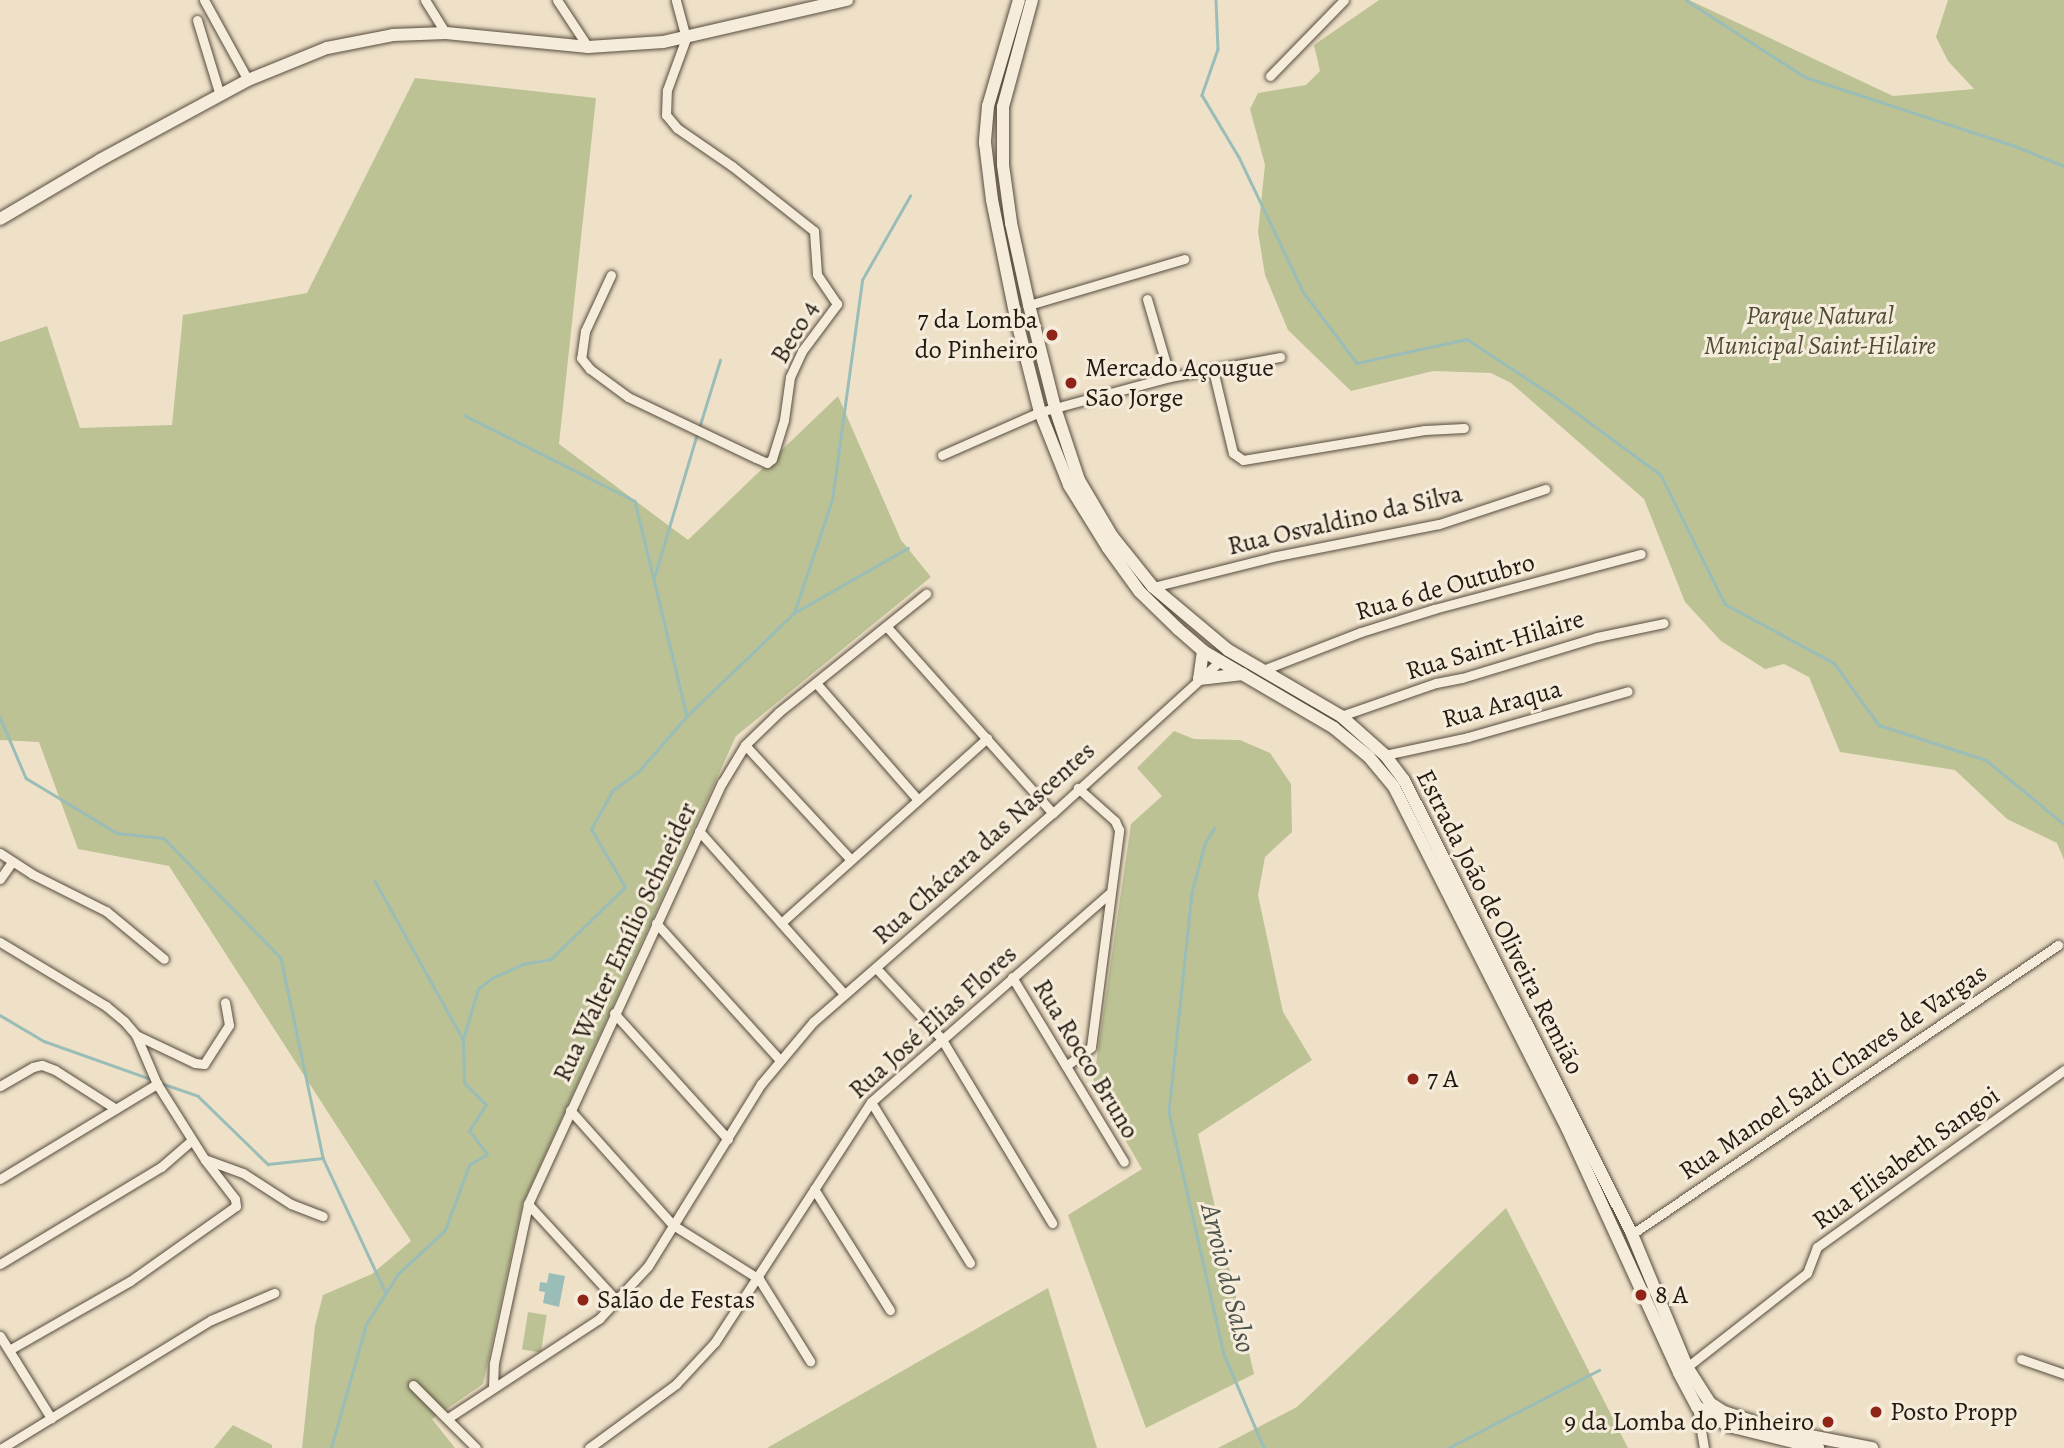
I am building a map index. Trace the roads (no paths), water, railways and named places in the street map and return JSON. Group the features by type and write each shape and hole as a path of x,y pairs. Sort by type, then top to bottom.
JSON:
{"main road":[{"path":"0,219 248,80 327,48 393,35 446,33 588,47 686,38 847,0"},
{"name":"Estrada João de Oliveira Remião","path":"1019,0 988,106 985,143 992,200 1016,318 1040,412 1069,485 1108,548 1140,592 1203,651 1334,728 1368,757 1421,823 1632,1234 1687,1367 1710,1403 1724,1412 1775,1429 1872,1448"},
{"name":"Estrada João de Oliveira Remião","path":"1032,0 1003,107 1002,149 1011,223 1029,305 1055,408 1079,480 1112,536 1153,587 1228,650 1341,716 1385,755 1404,780 1421,823 1697,1407"},
{"path":"1153,587 1220,661 1314,700"},
{"path":"1203,651 1199,680 1243,674"},
{"path":"1697,1407 1729,1426 1818,1448"}],"street":[{"path":"204,0 248,80"},
{"path":"425,0 446,33"},
{"path":"557,0 588,47"},
{"path":"676,0 686,38"},
{"path":"1270,76 1344,0"},
{"path":"197,20 220,95"},
{"name":"Beco 4","path":"611,275 585,331 581,358 590,369 628,397 767,463 772,459 783,420 790,377 802,351 836,304 817,274 814,230 733,166 694,141 666,115 667,90 686,38"},
{"path":"1029,305 1184,260"},
{"path":"1147,299 1170,377"},
{"path":"942,455 1040,412 1170,377 1280,357"},
{"path":"1213,370 1233,453 1243,460 1425,430 1464,428"},
{"name":"Rua Osvaldino da Silva","path":"1153,587 1272,557 1439,524 1545,489"},
{"name":"Rua 6 de Outubro","path":"1263,670 1361,632 1434,609 1641,554"},
{"name":"Rua Walter Emílio Schneider","path":"493,1388 494,1363 528,1204 722,783 745,745 779,712 926,594"},
{"name":"Rua Saint-Hilaire","path":"1341,716 1436,683 1462,678 1597,637 1664,623"},
{"path":"887,626 1053,813"},
{"name":"Rua Chácara das Nascentes","path":"447,1418 583,1332 617,1301 648,1266 779,1059 844,995 1053,813 1220,661"},
{"path":"816,683 918,800"},
{"name":"Rua Araqua","path":"1385,755 1468,737 1628,691"},
{"path":"781,923 987,738"},
{"path":"745,745 851,860"},
{"path":"1066,1066 1091,1047 1118,825 1078,788"},
{"path":"699,831 844,995"},
{"path":"0,853 12,862 106,911 164,959"},
{"path":"0,879 12,862"},
{"name":"Rua José Elias Flores","path":"589,1448 653,1403 696,1364 715,1342 759,1279 871,1102 941,1038 1110,894"},
{"path":"656,923 779,1059"},
{"path":"0,942 106,1006 136,1035 195,1063 204,1063 227,1032 229,1025 225,1002"},
{"name":"Rua Manoel Sadi Chaves de Vargas","path":"1632,1234 2058,945"},
{"path":"876,968 941,1038 1052,1223"},
{"name":"Rua Rocco Bruno","path":"1012,977 1124,1162"},
{"path":"614,1013 728,1139"},
{"path":"9,1350 130,1281 236,1206 235,1199 205,1160 157,1084 136,1035"},
{"path":"0,1086 33,1067 42,1065 55,1070 116,1109"},
{"name":"Rua Elisabeth Sangoi","path":"1687,1367 1807,1273 1817,1247 2064,1070"},
{"path":"0,1179 157,1084"},
{"path":"871,1102 970,1263"},
{"path":"570,1110 673,1225 759,1279 810,1361"},
{"path":"0,1264 161,1167 192,1140"},
{"path":"205,1160 243,1173 291,1204 323,1216"},
{"path":"814,1189 890,1310"},
{"path":"528,1204 617,1301"},
{"path":"2,1448 211,1320 274,1293"},
{"path":"0,1336 51,1418"},
{"path":"2021,1359 2064,1374"},
{"path":"413,1385 476,1448"},
{"path":"1697,1407 1704,1448"}],"water":[{"path":"549,1273 565,1276 559,1307 543,1303 545,1292 539,1291 540,1282 547,1283"}],"waterway":[{"path":"1216,0 1218,49 1202,95 1239,157 1304,293 1357,363 1467,339 1558,399 1661,475 1725,604 1834,663 1879,725 1986,760 2064,824"},
{"path":"1686,0 1805,77 2015,146 2064,166"},
{"path":"794,613 832,500 862,280 910,196"},
{"path":"699,428 720,360"},
{"path":"464,415 635,501 687,716"},
{"path":"654,578 697,434"},
{"path":"331,1448 366,1324 398,1274 445,1230 469,1165 487,1154 469,1131 486,1105 464,1083 463,1039 478,989 492,978 523,964 551,959 625,887 591,829 613,790 638,772 687,716 794,613 908,548"},
{"path":"0,717 26,778 117,833 164,838 281,958 323,1158 386,1293"},
{"name":"Arroio do Salso","path":"1215,828 1205,844 1192,893 1169,1112 1224,1354 1264,1448"},
{"path":"375,881 463,1039"},
{"path":"0,1015 44,1041 151,1079"},
{"path":"161,1083 198,1096 268,1164 323,1158"},
{"path":"1448,1448 1599,1370"}],"place":[{"name":"7 da Lomba do Pinheiro","path":"1052,335"},
{"name":"Mercado Açougue São Jorge","path":"1071,383"},
{"name":"7 A","path":"1413,1079"},
{"name":"8 A","path":"1641,1295"},
{"name":"Salão de Festas","path":"583,1300"},
{"name":"Posto Propp","path":"1876,1412"},
{"name":"9 da Lomba do Pinheiro","path":"1828,1422"}],"park label":[{"name":"Parque Natural Municipal Saint-Hilaire","path":"1820,331"}]}
